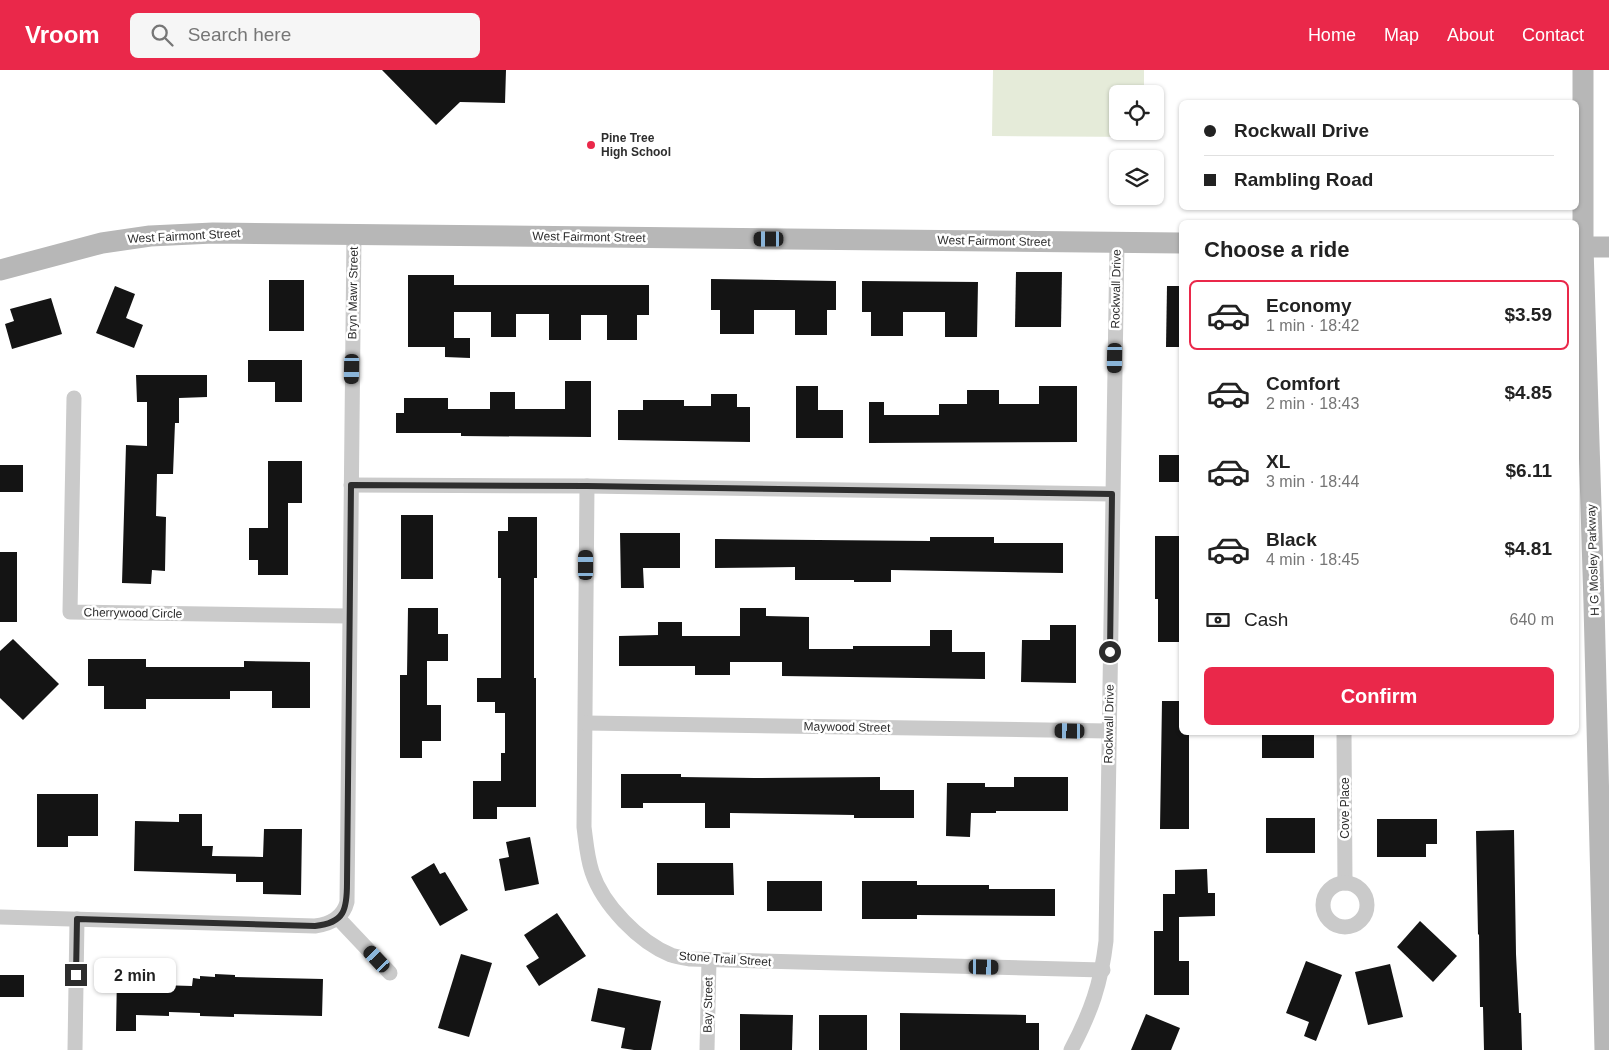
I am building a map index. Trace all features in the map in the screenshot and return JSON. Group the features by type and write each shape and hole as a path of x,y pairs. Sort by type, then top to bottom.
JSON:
{"street":[{"name":"H G Mosley Parkway","path":"1583,70 1580,247 1594,594 1606,995 1605,1050"},
{"name":"West Fairmont Street","path":"0,270 102,243 150,236 213,233 1179,243"},
{"name":"Bryn Mawr Street","path":"338,918 345,909 347,902 354,234"},
{"name":"Rockwall Drive","path":"1071,1050 1097,990 1106,941 1117,243"},
{"path":"1580,247 1609,247"},
{"name":"Cherrywood Circle","path":"74,398 70,612 349,616"},
{"path":"351,485 587,486 1112,494"},
{"name":"Stone Trail Street","path":"587,486 584,827 592,874 601,892 627,925 658,949 672,955 690,959 1102,970"},
{"name":"Maywood Street","path":"586,723 1108,732"},
{"name":"Cove Place","path":"1344,735 1345,883"},
{"path":"0,917 315,926 324,925 338,918 390,973"},
{"path":"75,1050 77,919"},
{"name":"Bay Street","path":"707,1050 709,960"}],"green space":[{"path":"993,70 1144,70 1144,85 1109,85 1109,137 992,136"}],"building":[{"path":"382,70 506,70 505,103 460,102 436,125"},
{"path":"1016,272 1062,272 1061,327 1015,327"},
{"path":"408,275 454,275 454,285 649,285 649,315 637,315 637,340 607,340 607,315 581,315 581,340 549,340 549,314 516,314 516,337 491,337 491,312 454,312 454,338 470,338 470,358 445,357 445,347 408,347"},
{"path":"711,279 836,281 836,310 827,310 827,335 795,335 795,310 754,310 754,334 720,334 720,310 711,310"},
{"path":"269,280 304,280 304,331 269,331"},
{"path":"862,281 978,282 977,337 945,337 945,312 903,312 903,336 871,336 871,312 862,312"},
{"path":"115,286 135,294 126,318 143,325 134,348 96,333"},
{"path":"1167,286 1179,286 1179,347 1166,347"},
{"path":"51,298 62,334 12,349 5,324 14,321 10,309"},
{"path":"248,360 302,360 302,402 275,402 275,382 248,382"},
{"path":"136,375 207,375 207,397 179,398 179,423 175,423 173,474 157,474 156,516 166,517 165,571 152,570 151,584 122,583 126,445 147,446 147,402 137,402"},
{"path":"565,381 591,381 591,437 461,436 461,433 396,433 396,413 404,413 404,398 448,398 448,409 490,409 490,392 515,392 515,409 565,409"},
{"path":"796,386 818,386 818,410 843,410 843,438 796,438"},
{"path":"1039,386 1077,386 1077,442 869,443 869,402 884,402 884,415 939,415 939,404 967,404 967,390 999,390 999,404 1039,404"},
{"path":"711,394 737,394 737,407 750,407 750,442 618,440 618,410 643,410 643,400 684,400 684,406 711,406"},
{"path":"1159,455 1179,455 1179,482 1159,482"},
{"path":"268,461 302,461 302,503 288,503 288,575 258,575 258,560 249,560 249,528 268,528"},
{"path":"0,465 23,465 23,492 0,492"},
{"path":"401,515 433,515 433,579 401,579"},
{"path":"508,517 537,517 537,578 534,578 536,807 497,807 497,819 473,819 473,781 501,781 501,753 505,753 505,713 495,713 495,702 477,702 477,678 501,678 501,578 498,578 498,531 508,531"},
{"path":"620,533 680,533 680,568 643,568 644,588 621,588"},
{"path":"1155,536 1179,536 1179,642 1158,642 1158,599 1155,599"},
{"path":"930,537 994,537 994,543 1063,543 1063,573 891,570 891,582 854,582 854,580 795,580 795,567 715,568 715,539 930,541"},
{"path":"0,552 17,552 17,622 0,622"},
{"path":"408,608 438,608 438,634 448,634 448,661 427,661 427,705 441,705 441,741 422,741 422,758 400,758 400,675 407,675"},
{"path":"740,608 766,608 766,616 809,617 809,649 853,649 853,646 930,646 930,630 952,630 952,652 985,652 985,679 782,676 782,662 730,662 730,675 695,675 695,666 619,666 619,636 658,635 658,622 682,622 682,636 740,636"},
{"path":"1050,625 1076,625 1076,683 1021,682 1022,640 1050,640"},
{"path":"13,639 59,684 23,720 0,698 0,651"},
{"path":"88,659 146,659 146,667 244,667 244,661 310,662 310,708 272,708 272,691 230,691 230,699 146,699 146,709 104,709 104,686 88,686"},
{"path":"1162,701 1179,701 1179,735 1189,735 1189,829 1160,829"},
{"path":"1262,735 1314,735 1314,758 1262,758"},
{"path":"621,774 681,774 681,777 754,778 880,777 880,790 914,790 914,818 854,818 854,815 730,813 730,828 705,828 705,803 643,803 643,808 621,808"},
{"path":"1014,777 1068,777 1068,811 971,813 970,837 946,836 947,783 985,783 985,787 1014,787"},
{"path":"37,794 98,794 98,836 68,836 68,847 37,847"},
{"path":"179,814 202,814 202,846 213,846 212,856 263,857 264,829 302,829 301,895 263,894 263,882 236,882 236,874 134,871 135,821 179,822"},
{"path":"1266,818 1315,818 1315,853 1266,853"},
{"path":"1377,819 1437,819 1437,844 1426,844 1426,857 1377,857"},
{"path":"1514,830 1516,954 1522,1050 1484,1050 1483,1007 1480,1007 1476,831"},
{"path":"530,837 539,884 505,891 499,859 509,857 506,842"},
{"path":"434,863 440,874 445,872 468,910 440,926 411,877"},
{"path":"657,863 733,863 734,895 657,895"},
{"path":"1207,869 1208,893 1215,893 1215,916 1179,917 1179,961 1189,961 1189,995 1154,995 1154,931 1163,931 1163,894 1175,894 1175,870"},
{"path":"767,881 822,881 822,911 767,911"},
{"path":"862,881 917,881 917,885 989,885 989,889 1055,889 1055,916 917,915 917,919 862,919"},
{"path":"557,913 586,956 539,986 526,966 539,958 524,935"},
{"path":"1420,921 1457,956 1433,982 1397,947"},
{"path":"461,954 492,963 469,1037 438,1028"},
{"path":"1306,961 1342,975 1316,1041 1304,1036 1309,1022 1286,1013"},
{"path":"1390,964 1403,1017 1368,1025 1355,972"},
{"path":"117,974 160,975 159,985 192,986 193,978 200,979 200,976 215,977 215,974 235,975 235,977 323,979 322,1016 234,1014 234,1017 200,1016 200,1013 169,1012 169,1016 136,1015 136,1031 116,1031"},
{"path":"0,975 24,975 24,997 0,997"},
{"path":"598,988 661,1001 651,1050 621,1048 625,1028 591,1021"},
{"path":"900,1013 1026,1015 1026,1023 1039,1023 1039,1050 900,1050"},
{"path":"740,1014 793,1015 792,1050 740,1050"},
{"path":"1146,1014 1180,1028 1171,1050 1131,1050"},
{"path":"819,1015 867,1015 867,1050 819,1050"}],"place":[{"name":"Pine Tree High School","path":"591,145"}],"route":[{"path":"76,975 77,919 315,926 332,922 345,909 347,902 351,485 587,486 1112,494 1110,652"}]}
